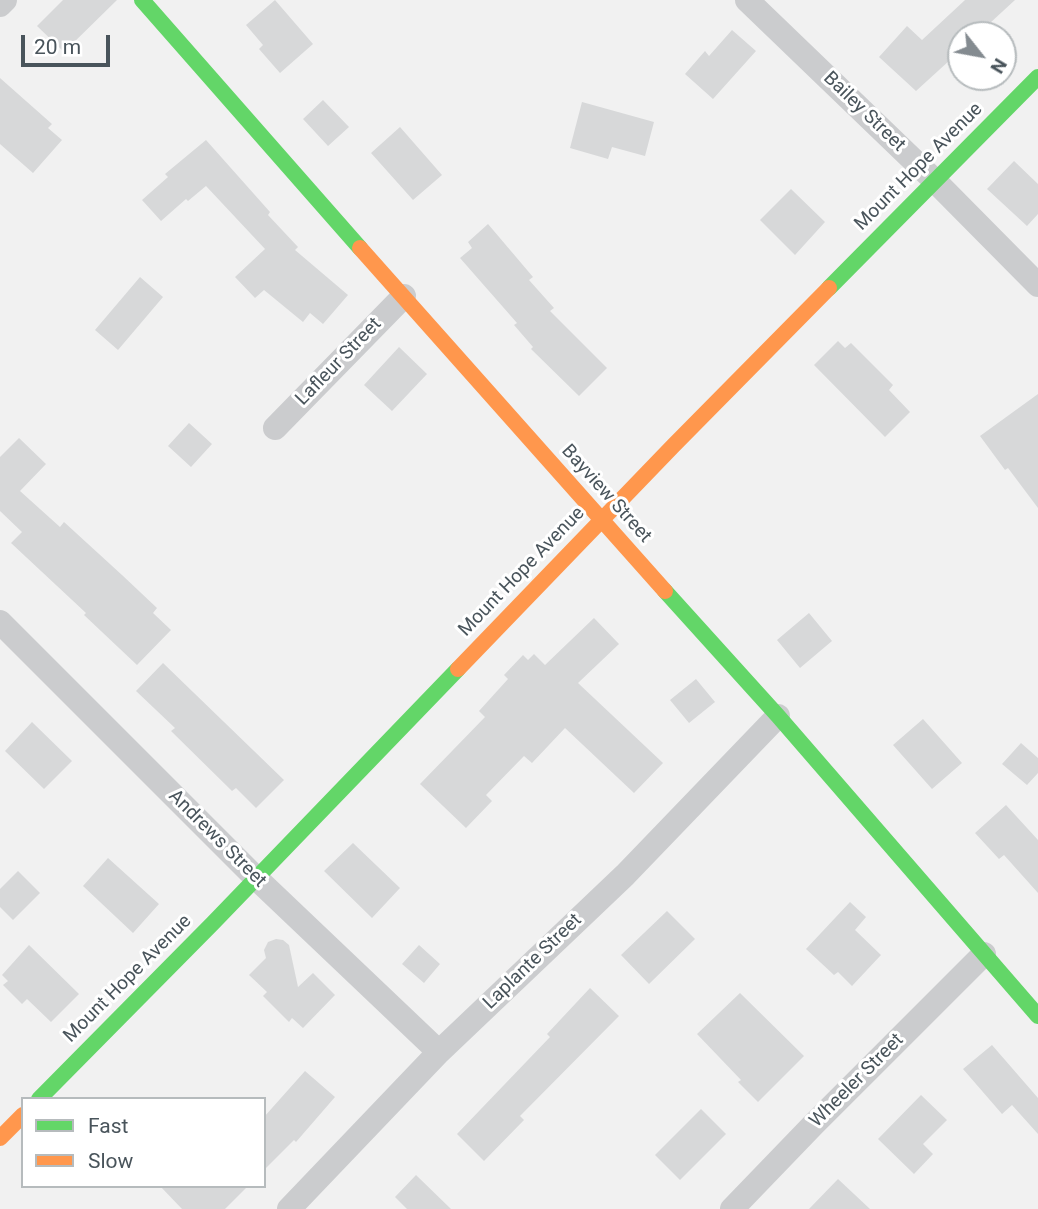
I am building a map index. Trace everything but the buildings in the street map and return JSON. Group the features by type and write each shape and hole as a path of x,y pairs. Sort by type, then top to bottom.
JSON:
{"main road":[{"name":"Bayview Street","path":"142,0 601,521 778,716 1038,1016"},
{"name":"Mount Hope Avenue","path":"41,1097 601,521 1038,77"},
{"path":"0,1138 21,1117"}],"street":[{"path":"0,5 5,0"},
{"name":"Bailey Street","path":"747,0 935,181 1038,285"},
{"name":"Lafleur Street","path":"275,428 404,296"},
{"name":"Andrews Street","path":"0,622 256,878 439,1052"},
{"name":"Laplante Street","path":"289,1209 439,1052 625,875 778,716"},
{"name":"Wheeler Street","path":"732,1209 984,954"}],"traffic: fast":[{"path":"142,0 360,248"},
{"path":"829,288 1038,77"},
{"path":"665,591 778,716 1038,1016"},
{"path":"41,1097 458,669"}],"traffic: slow":[{"path":"360,248 665,591"},
{"path":"458,669 829,288"},
{"path":"0,1138 21,1117"}]}
